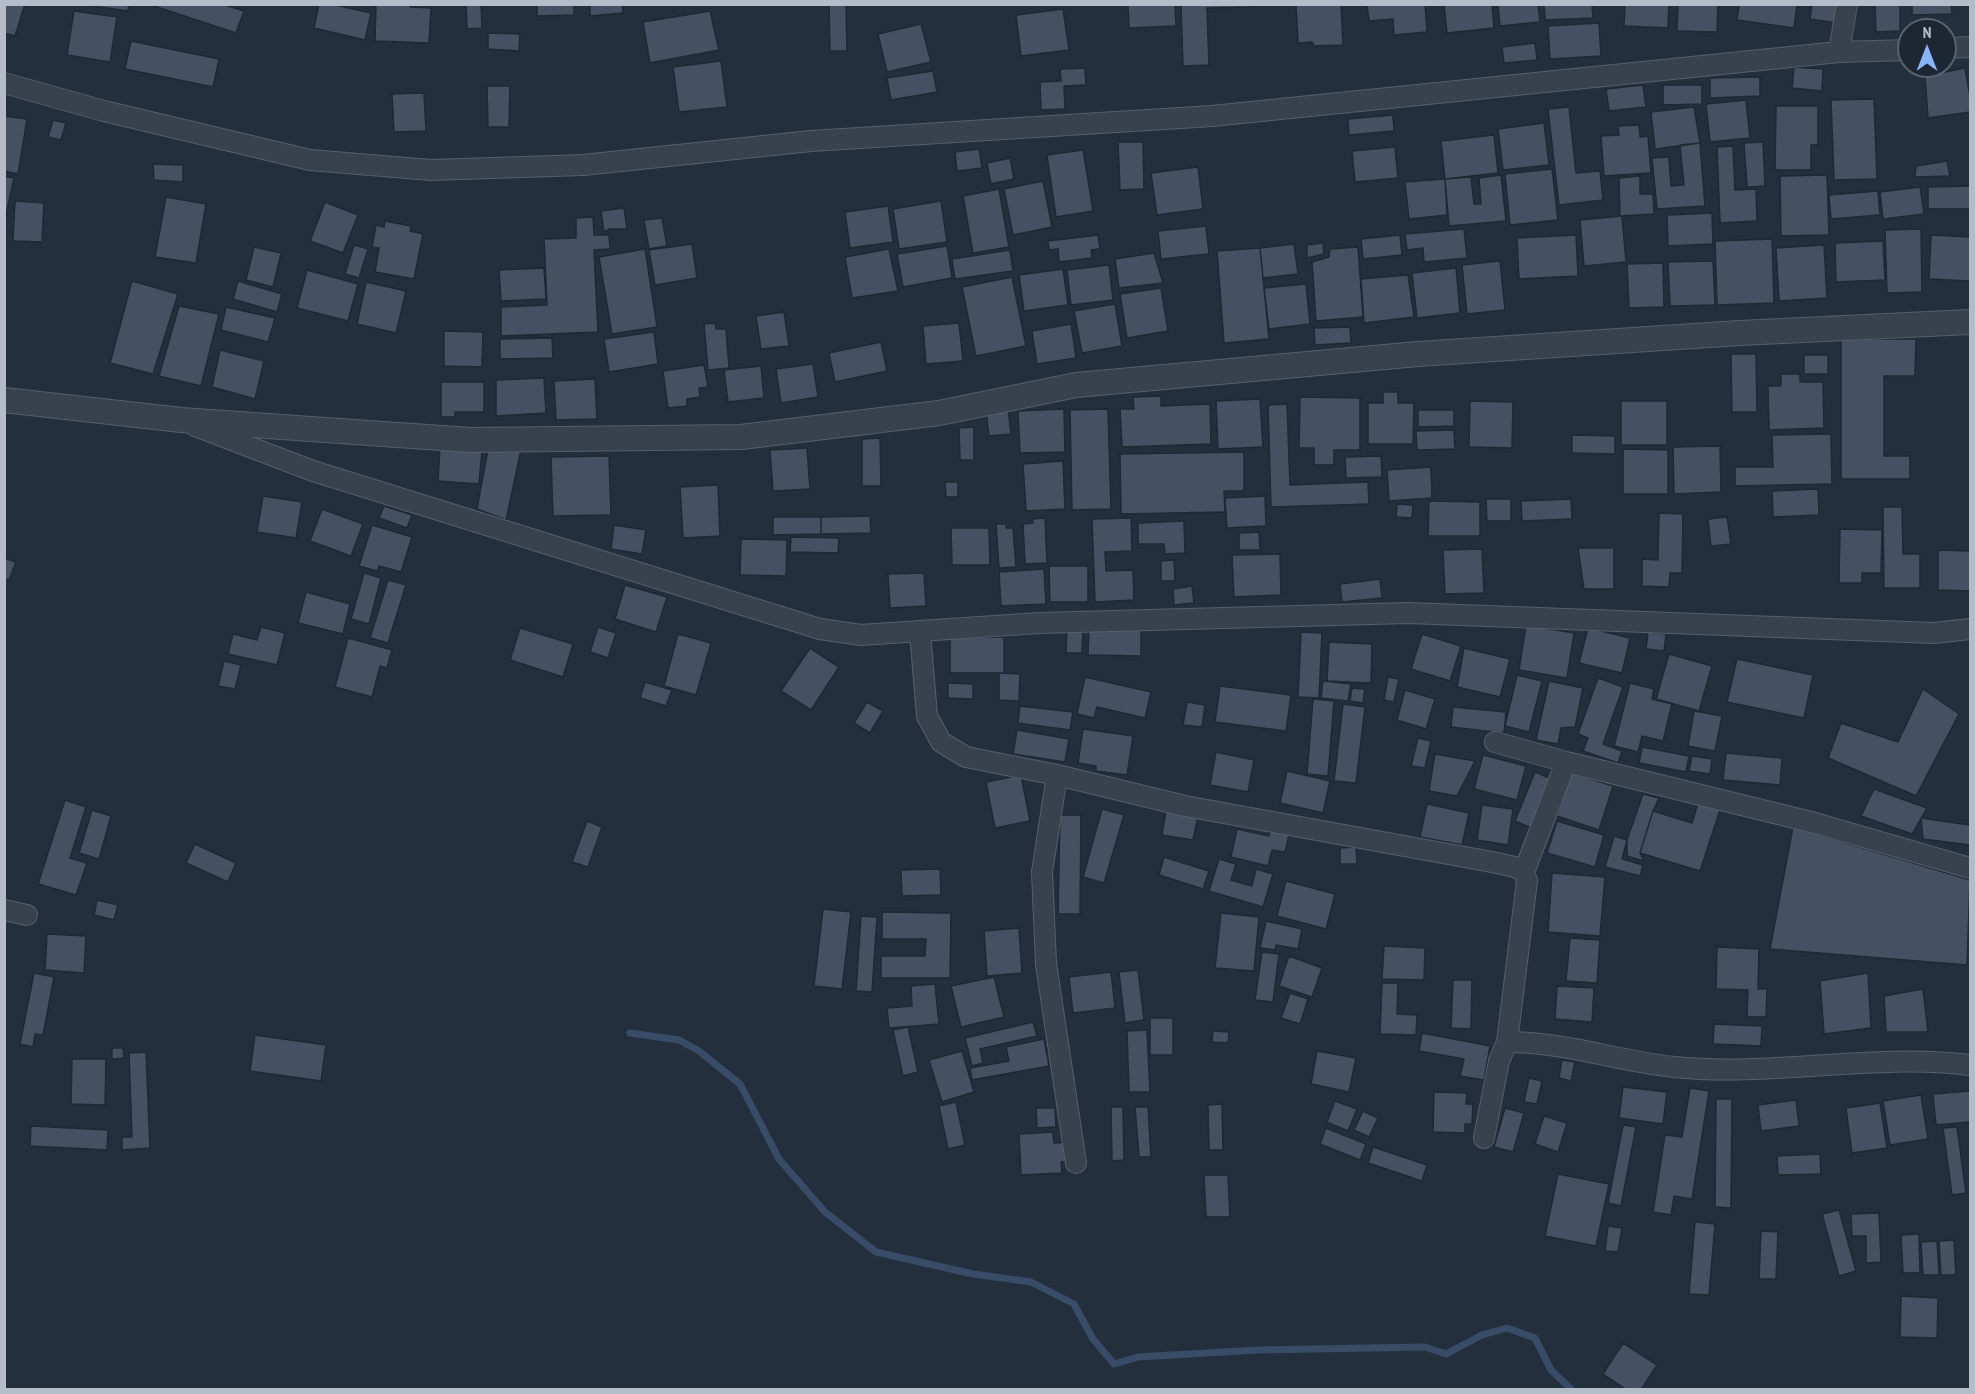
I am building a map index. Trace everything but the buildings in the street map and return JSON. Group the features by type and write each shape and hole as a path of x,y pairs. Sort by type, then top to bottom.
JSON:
{"street":[{"path":"1839,52 1847,4"},
{"path":"4,83 104,111 310,160 431,170 583,165 811,141 1212,116 1839,52 1897,50"},
{"path":"4,400 181,420 470,440 741,437 939,413 1076,384 1418,354 1740,333 1971,322"},
{"path":"181,420 313,471 820,629 861,635 1039,623 1408,613 1934,633 1971,629"},
{"path":"920,632 927,716 941,742 966,757 1057,775 1185,806 1492,862 1515,867 1524,872"},
{"path":"1495,742 1566,762 1815,823 1971,868"},
{"path":"1484,1138 1498,1061 1507,1042 1527,881 1524,872 1566,762"},
{"path":"1057,775 1042,873 1046,964 1076,1163"},
{"path":"4,910 27,915"},
{"path":"1507,1042 1535,1042 1674,1067 1747,1069 1901,1060 1971,1065"}],"waterway":[{"path":"630,1033 679,1040 699,1051 740,1084 779,1159 825,1212 876,1252 973,1274 1031,1282 1074,1304 1093,1339 1114,1364 1138,1357 1258,1350 1425,1347 1446,1354 1482,1335 1507,1328 1535,1338 1551,1370 1572,1390"}]}
